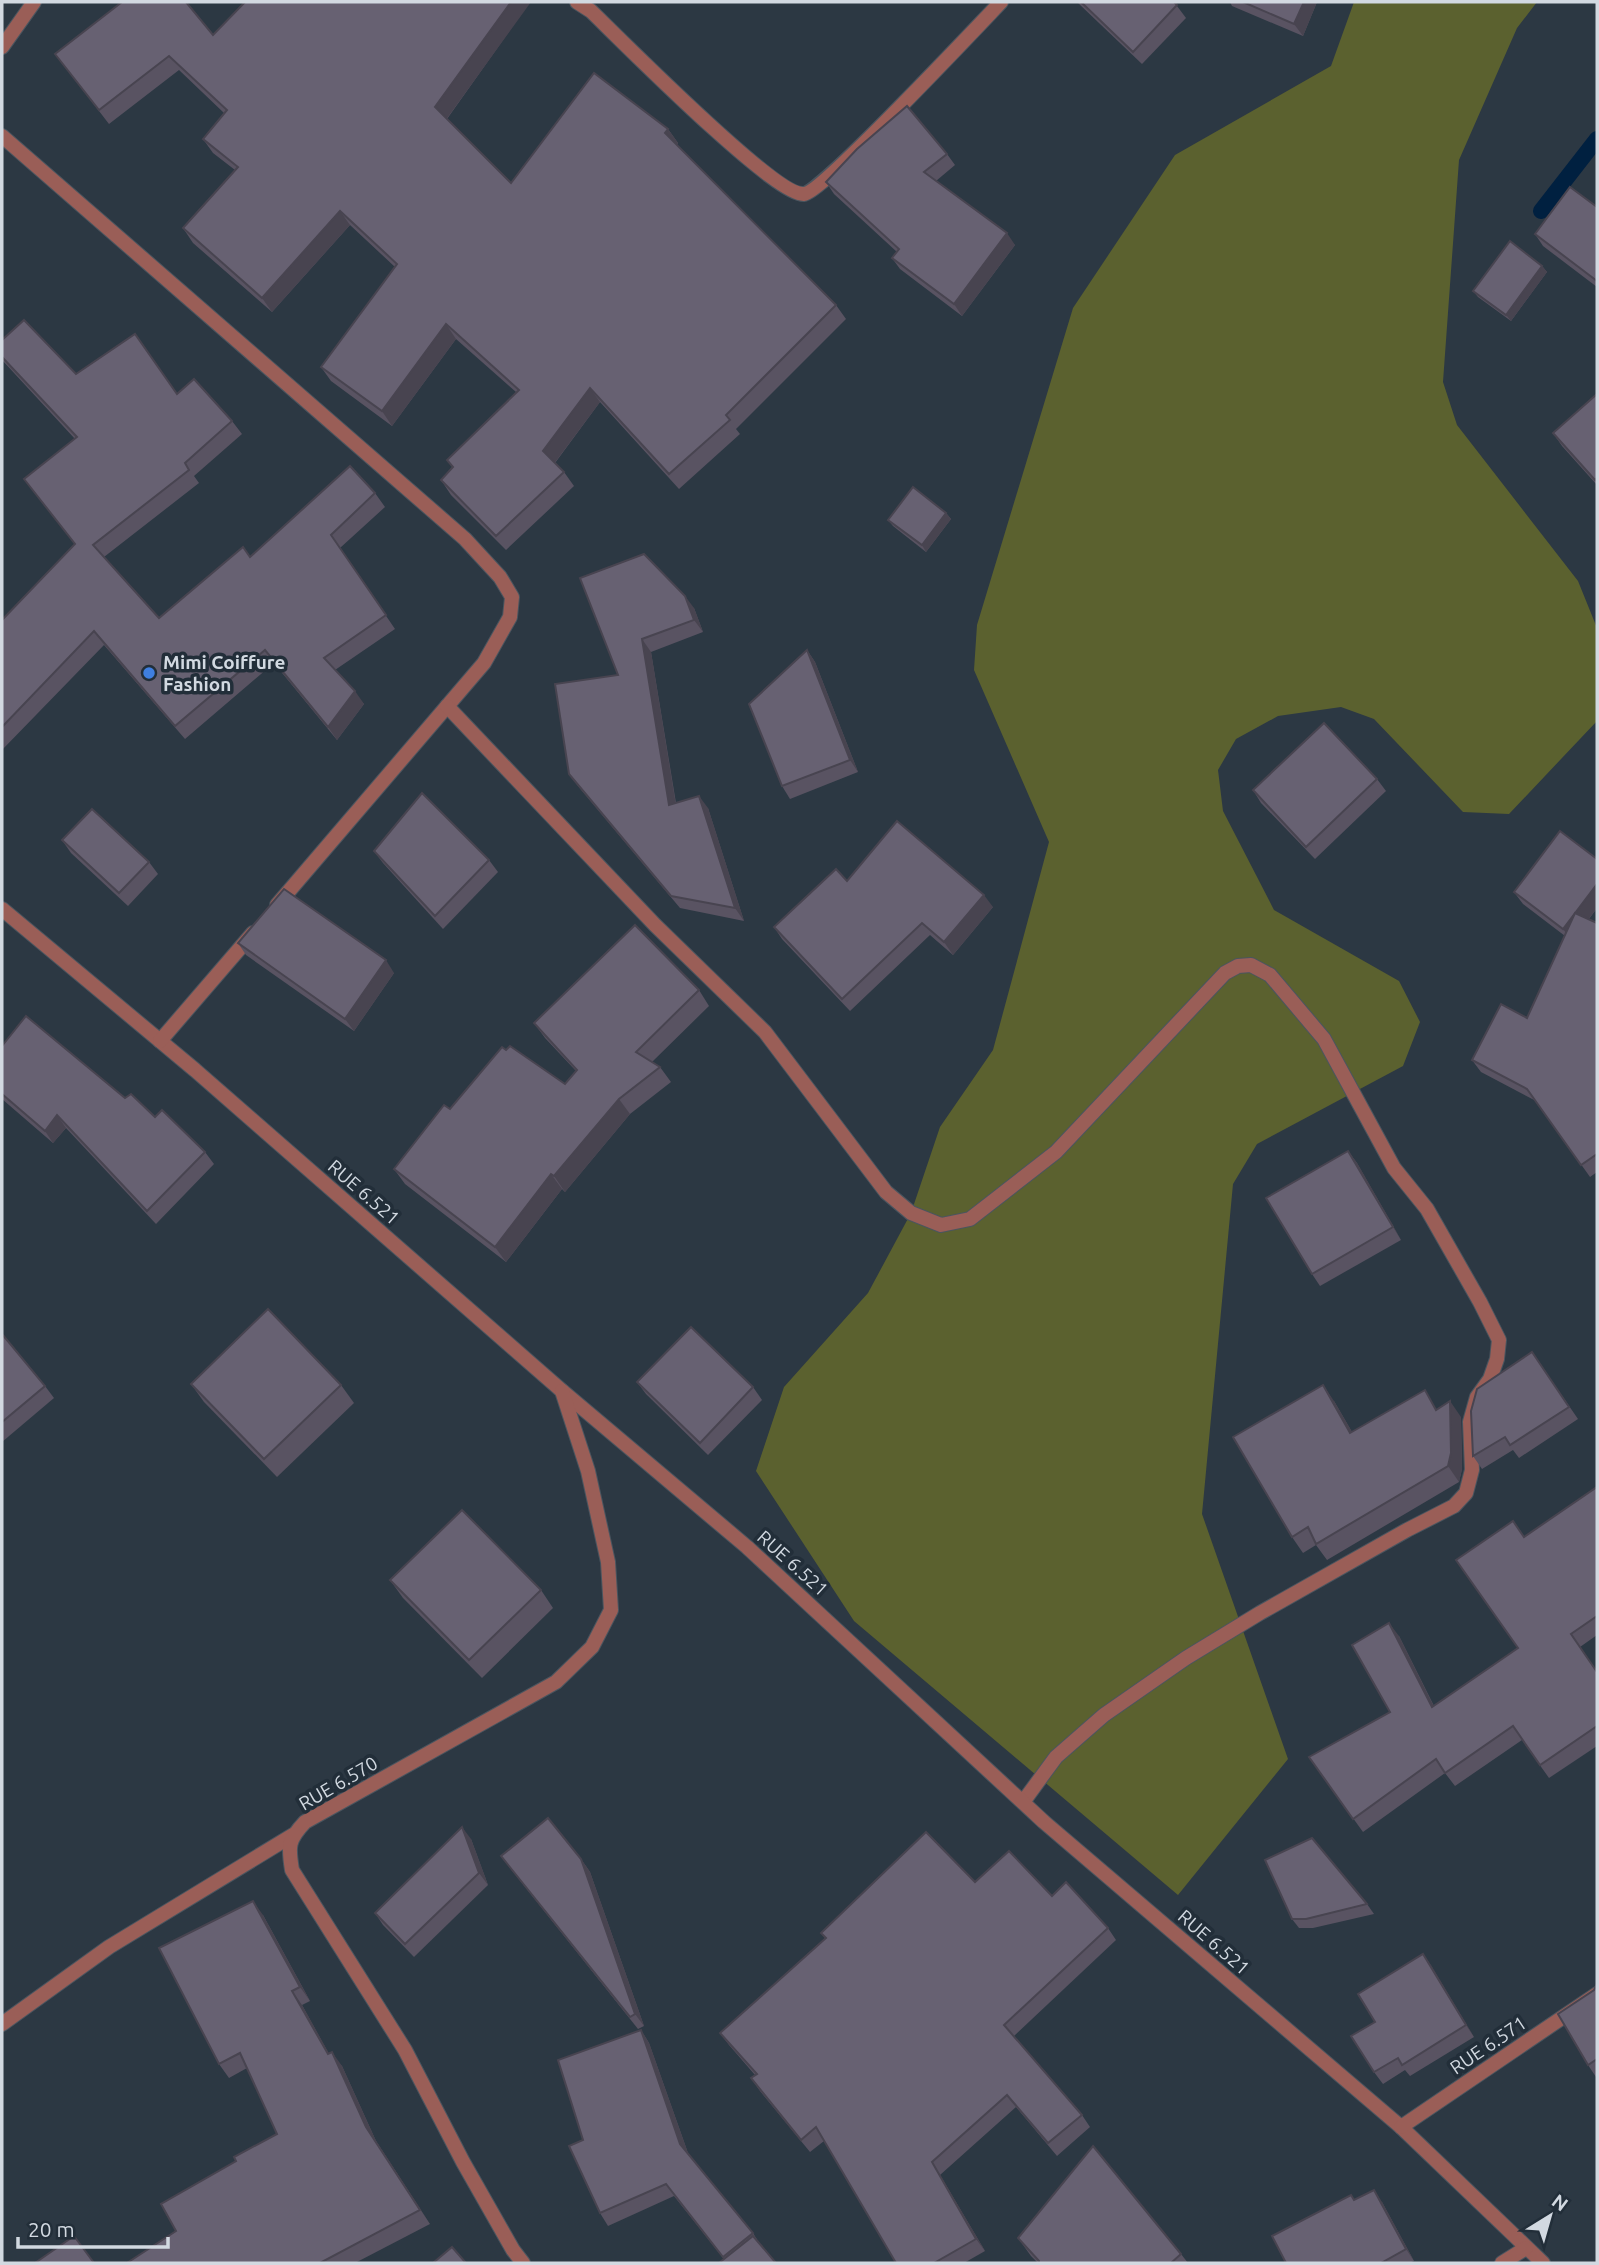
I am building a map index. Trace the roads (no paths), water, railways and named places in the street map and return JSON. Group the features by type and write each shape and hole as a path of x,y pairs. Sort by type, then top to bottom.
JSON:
{"street":[{"path":"2,47 34,2"},
{"path":"577,2 591,12 721,135 780,184 801,195 809,193 843,162 1002,2"},
{"path":"2,136 466,539 500,577 512,597 510,617 484,663 160,1041"},
{"path":"447,706 654,925 765,1032 886,1192 911,1213 941,1225 970,1219 1056,1152 1225,973 1238,966 1251,965 1270,975 1324,1039 1394,1168 1427,1209 1480,1302 1499,1340 1497,1359 1490,1379 1477,1397 1470,1422 1472,1470 1466,1493 1454,1506 1260,1613 1186,1658 1104,1715 1056,1757 1023,1802"},
{"name":"RUE 6.521","path":"2,909 160,1041 561,1390 747,1546 1023,1802 1401,2127 1543,2263"},
{"name":"RUE 6.570","path":"523,2263 463,2162 405,2050 292,1870 288,1848 293,1835 304,1822 556,1682 592,1647 611,1610 608,1562 588,1471 561,1390"},
{"path":"2,2024 109,1947 293,1835"},
{"name":"RUE 6.571","path":"1401,2127 1597,1994"},
{"path":"1502,2263 1526,2248"}],"waterway":[{"path":"1541,211 1597,139"}],"place":[{"name":"Mimi Coiffure Fashion","path":"149,673"}]}
